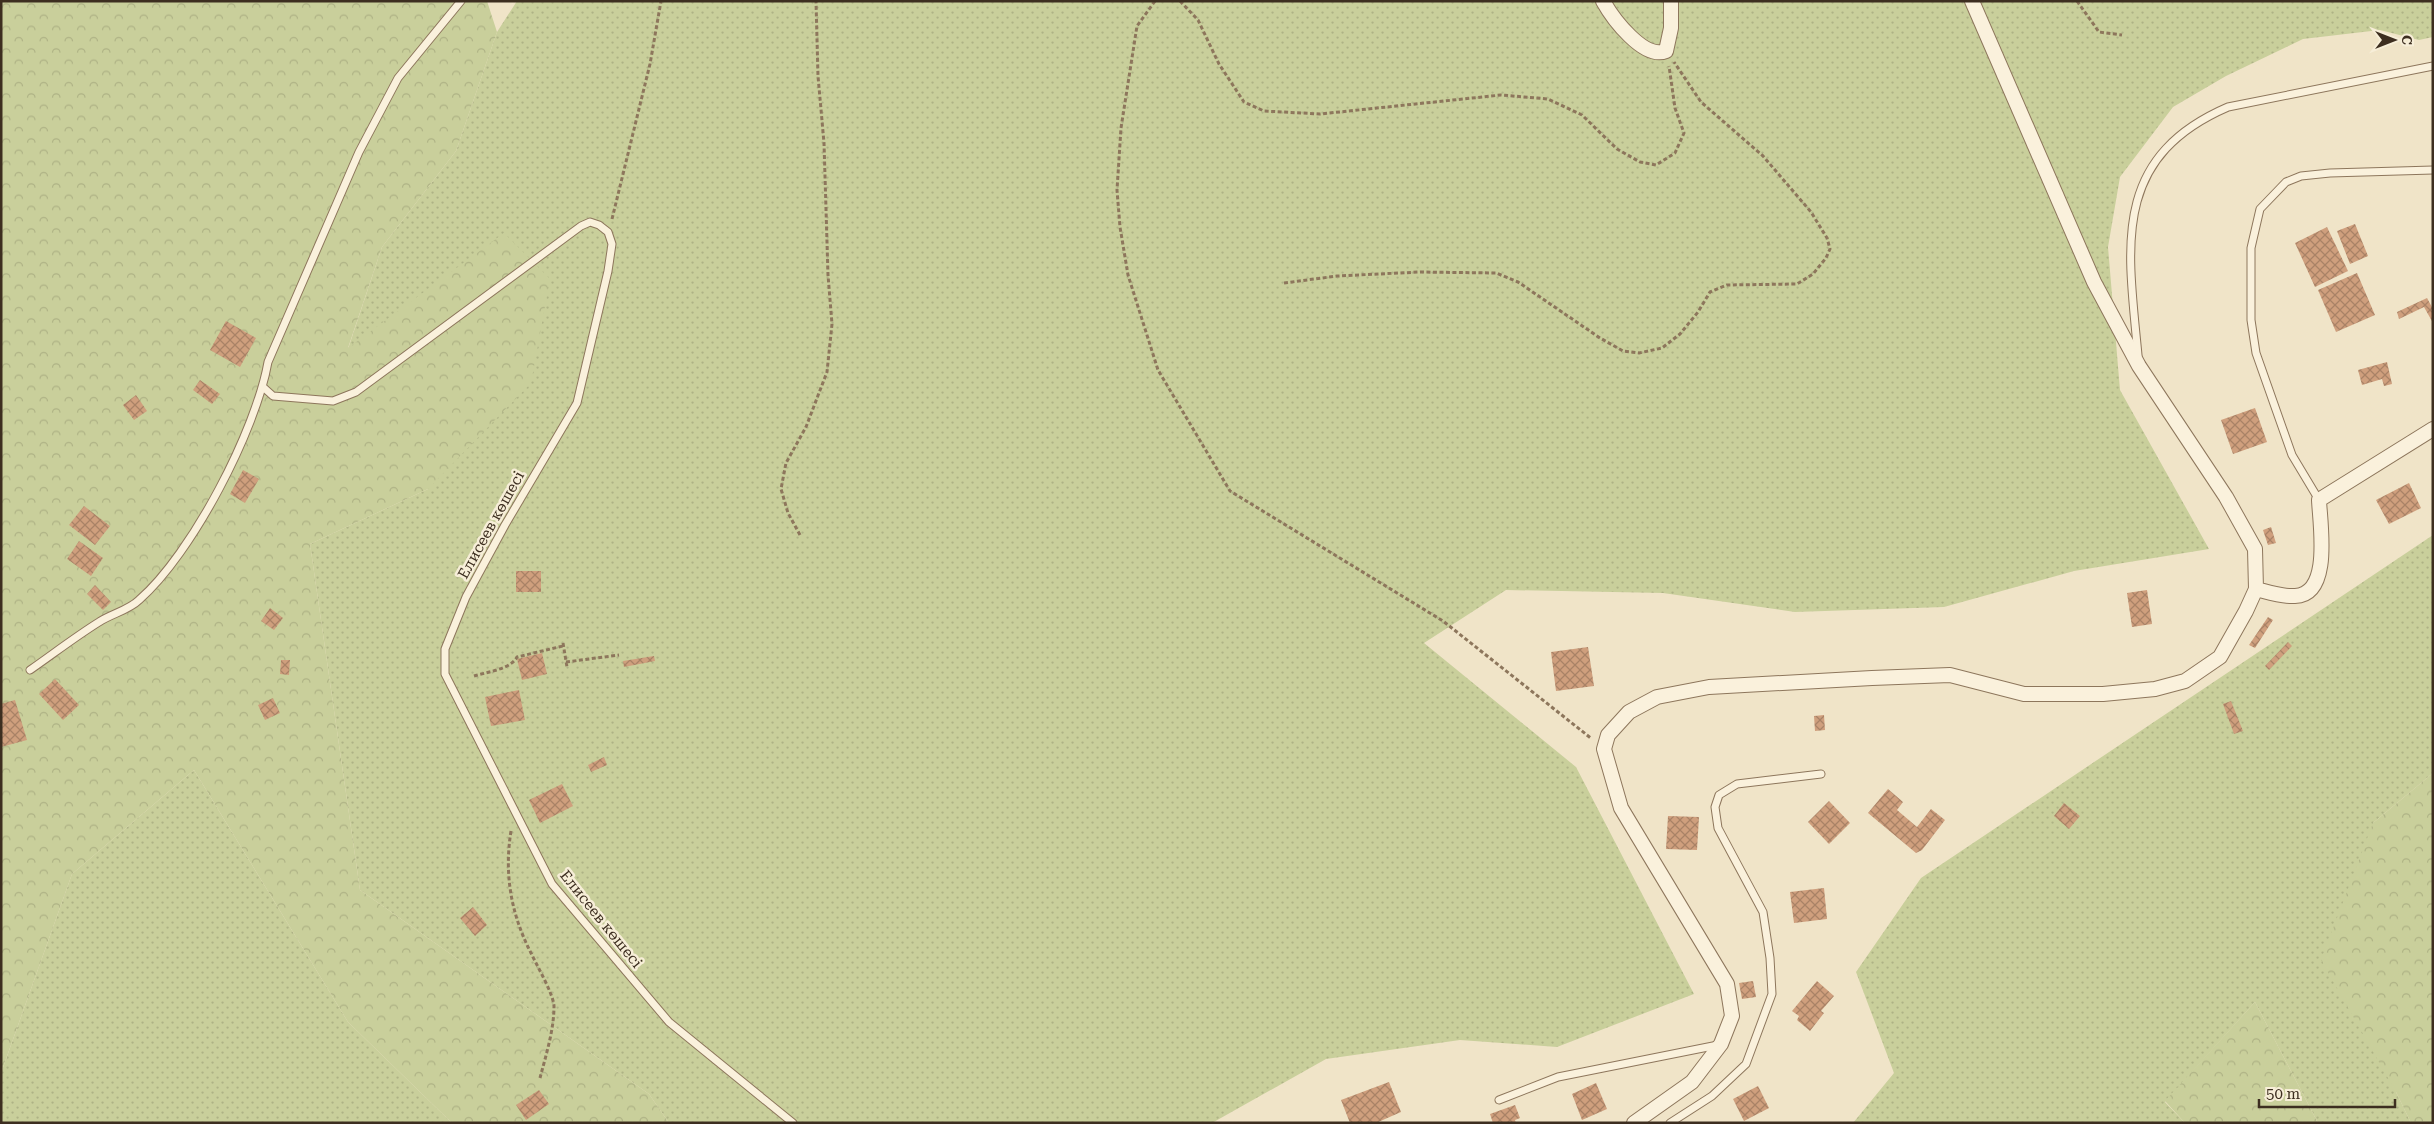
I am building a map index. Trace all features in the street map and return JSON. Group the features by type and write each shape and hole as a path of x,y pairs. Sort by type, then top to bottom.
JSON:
{"street":[{"path":"1603,1 1614,20 1649,52 1659,54 1666,51 1671,28 1671,1"},
{"path":"1634,1123 1692,1082 1721,1044 1732,1016 1727,984 1621,808 1604,748 1608,734 1629,712 1657,696 1709,687 1950,675 2024,694 2103,694 2155,689 2186,681 2220,657 2246,611 2256,588 2255,549 2226,497 2139,366 2094,282 1972,1"},
{"path":"2256,588 2296,596 2308,592 2316,583 2320,570 2319,500 2433,429"}],"lane":[{"path":"30,670 100,621 138,602 174,563 214,495 240,444 263,387 268,362 358,152 398,78 461,1"},
{"path":"2139,366 2130,276 2130,237 2138,195 2158,156 2173,140 2206,117 2228,107 2433,66"},
{"path":"2319,500 2292,455 2256,353 2251,320 2250,248 2260,209 2286,182 2301,176 2330,173 2433,170"},
{"path":"263,387 274,396 333,401 356,392 581,226 590,222 599,225 608,232"},
{"name":"Елисеев көшесі","path":"608,232 612,244 608,271 577,403 505,525 466,597 446,649 445,674 552,884 668,1022 793,1123"},
{"path":"1670,1123 1712,1096 1746,1064 1772,994 1770,958 1763,912 1718,828 1715,807 1719,795 1737,784 1821,774"},
{"path":"1500,1100 1558,1077 1721,1044"}],"path":[{"path":"608,232 650,64 661,1"},
{"path":"800,535 788,513 781,490 786,463 806,427 827,372 832,324 828,275 824,143 818,76 816,1"},
{"path":"1155,1 1137,26 1135,35 1121,128 1117,190 1120,227 1128,275 1158,370 1225,483 1230,491 1443,621 1604,748"},
{"path":"1180,1 1198,20 1219,64 1244,102 1264,111 1320,114 1501,95 1548,99 1582,115 1617,149 1640,162 1656,165 1675,153 1684,133 1676,108 1666,51"},
{"path":"2076,1 2099,32 2122,35"},
{"path":"1284,283 1337,276 1411,272 1496,273 1518,282 1623,351 1639,353 1662,348 1680,334 1698,312 1710,292 1727,285 1797,284 1813,274 1826,258 1830,249 1828,238 1811,212 1763,156 1701,102 1666,51"},
{"path":"474,676 504,667 514,662 517,656 563,645 567,667"},
{"path":"566,662 619,655"},
{"path":"515,810 508,847 509,894 520,933 554,1004 551,1033 540,1078"}],"green space":[{"path":"1,1 487,1 497,32 456,151 382,247 348,348 504,233 550,279 531,383 428,489 310,544 360,890 649,1094 669,1123 452,1123 348,1022 194,770 72,874 1,1073"},
{"path":"517,1 2433,1 2433,37 2419,40 2380,30 2303,39 2226,76 2173,107 2120,177 2108,247 2120,390 2209,549 2074,571 1944,607 1795,612 1663,593 1506,590 1424,643 1576,767 1694,994 1557,1047 1460,1040 1326,1059 1212,1123 669,1123 649,1094 360,890 310,544 428,489 348,349 382,247 456,151 497,32"},
{"path":"2433,535 2433,773 2373,823 2396,1092 2411,1123 2318,1123 2255,1002 2165,1102 2185,1123 1853,1123 1894,1073 1856,972 1921,878"},
{"path":"194,770 348,1022 452,1123 1,1123 1,1073 72,874"},
{"path":"2433,773 2433,1123 2411,1123 2396,1092 2321,960 2373,823"},
{"path":"2255,1002 2318,1123 2185,1123 2165,1101"}],"building":[{"path":"2355,224 2368,256 2350,264 2337,231"},
{"path":"2327,227 2348,271 2315,287 2295,243"},
{"path":"2357,273 2375,315 2336,332 2318,290"},
{"path":"2427,298 2433,309 2433,323 2424,307 2399,319 2397,312"},
{"path":"226,321 256,338 240,367 210,350"},
{"path":"2387,362 2392,384 2384,386 2382,379 2362,385 2358,370"},
{"path":"200,380 220,394 212,404 193,390"},
{"path":"136,395 147,411 134,420 123,405"},
{"path":"2255,408 2267,442 2233,454 2221,420"},
{"path":"243,470 259,479 245,503 230,494"},
{"path":"2409,483 2421,508 2389,524 2376,500"},
{"path":"84,506 110,526 95,545 69,525"},
{"path":"2271,527 2276,543 2268,545 2263,530"},
{"path":"79,541 103,558 91,576 67,559"},
{"path":"516,571 541,571 541,592 516,592"},
{"path":"95,585 111,602 103,610 87,594"},
{"path":"2147,590 2152,624 2132,627 2127,593"},
{"path":"270,608 283,618 274,630 261,621"},
{"path":"2268,617 2273,620 2255,648 2249,645"},
{"path":"2288,642 2292,646 2269,670 2265,666"},
{"path":"1588,647 1594,686 1556,691 1551,652"},
{"path":"542,653 547,674 522,680 517,659"},
{"path":"654,656 655,661 624,667 623,661"},
{"path":"281,660 290,660 289,675 280,674"},
{"path":"55,679 79,705 63,720 39,694"},
{"path":"519,690 525,720 491,726 485,697"},
{"path":"273,698 280,713 265,720 258,705"},
{"path":"15,700 27,740 1,747 1,704"},
{"path":"2231,701 2243,731 2234,734 2223,704"},
{"path":"1824,715 1825,730 1815,731 1814,716"},
{"path":"604,757 607,765 591,772 588,765"},
{"path":"562,784 573,806 540,823 529,800"},
{"path":"1888,789 1903,802 1897,810 1917,827 1931,809 1945,820 1922,850 1916,853 1868,813"},
{"path":"1829,801 1850,823 1829,844 1808,822"},
{"path":"2064,803 2080,816 2069,829 2054,816"},
{"path":"1668,816 1699,817 1697,850 1666,849"},
{"path":"1824,888 1827,919 1794,923 1790,892"},
{"path":"473,907 487,925 475,936 460,918"},
{"path":"1753,981 1756,997 1742,999 1739,983"},
{"path":"1817,981 1834,996 1821,1011 1824,1013 1810,1031 1797,1020 1799,1016 1792,1011"},
{"path":"1389,1082 1401,1112 1376,1123 1350,1123 1341,1100"},
{"path":"1596,1083 1607,1109 1582,1120 1572,1094"},
{"path":"1758,1086 1769,1108 1744,1121 1733,1099"},
{"path":"539,1090 549,1104 526,1120 516,1105"},
{"path":"1515,1105 1520,1118 1515,1120 1516,1123 1493,1123 1490,1114"}]}
